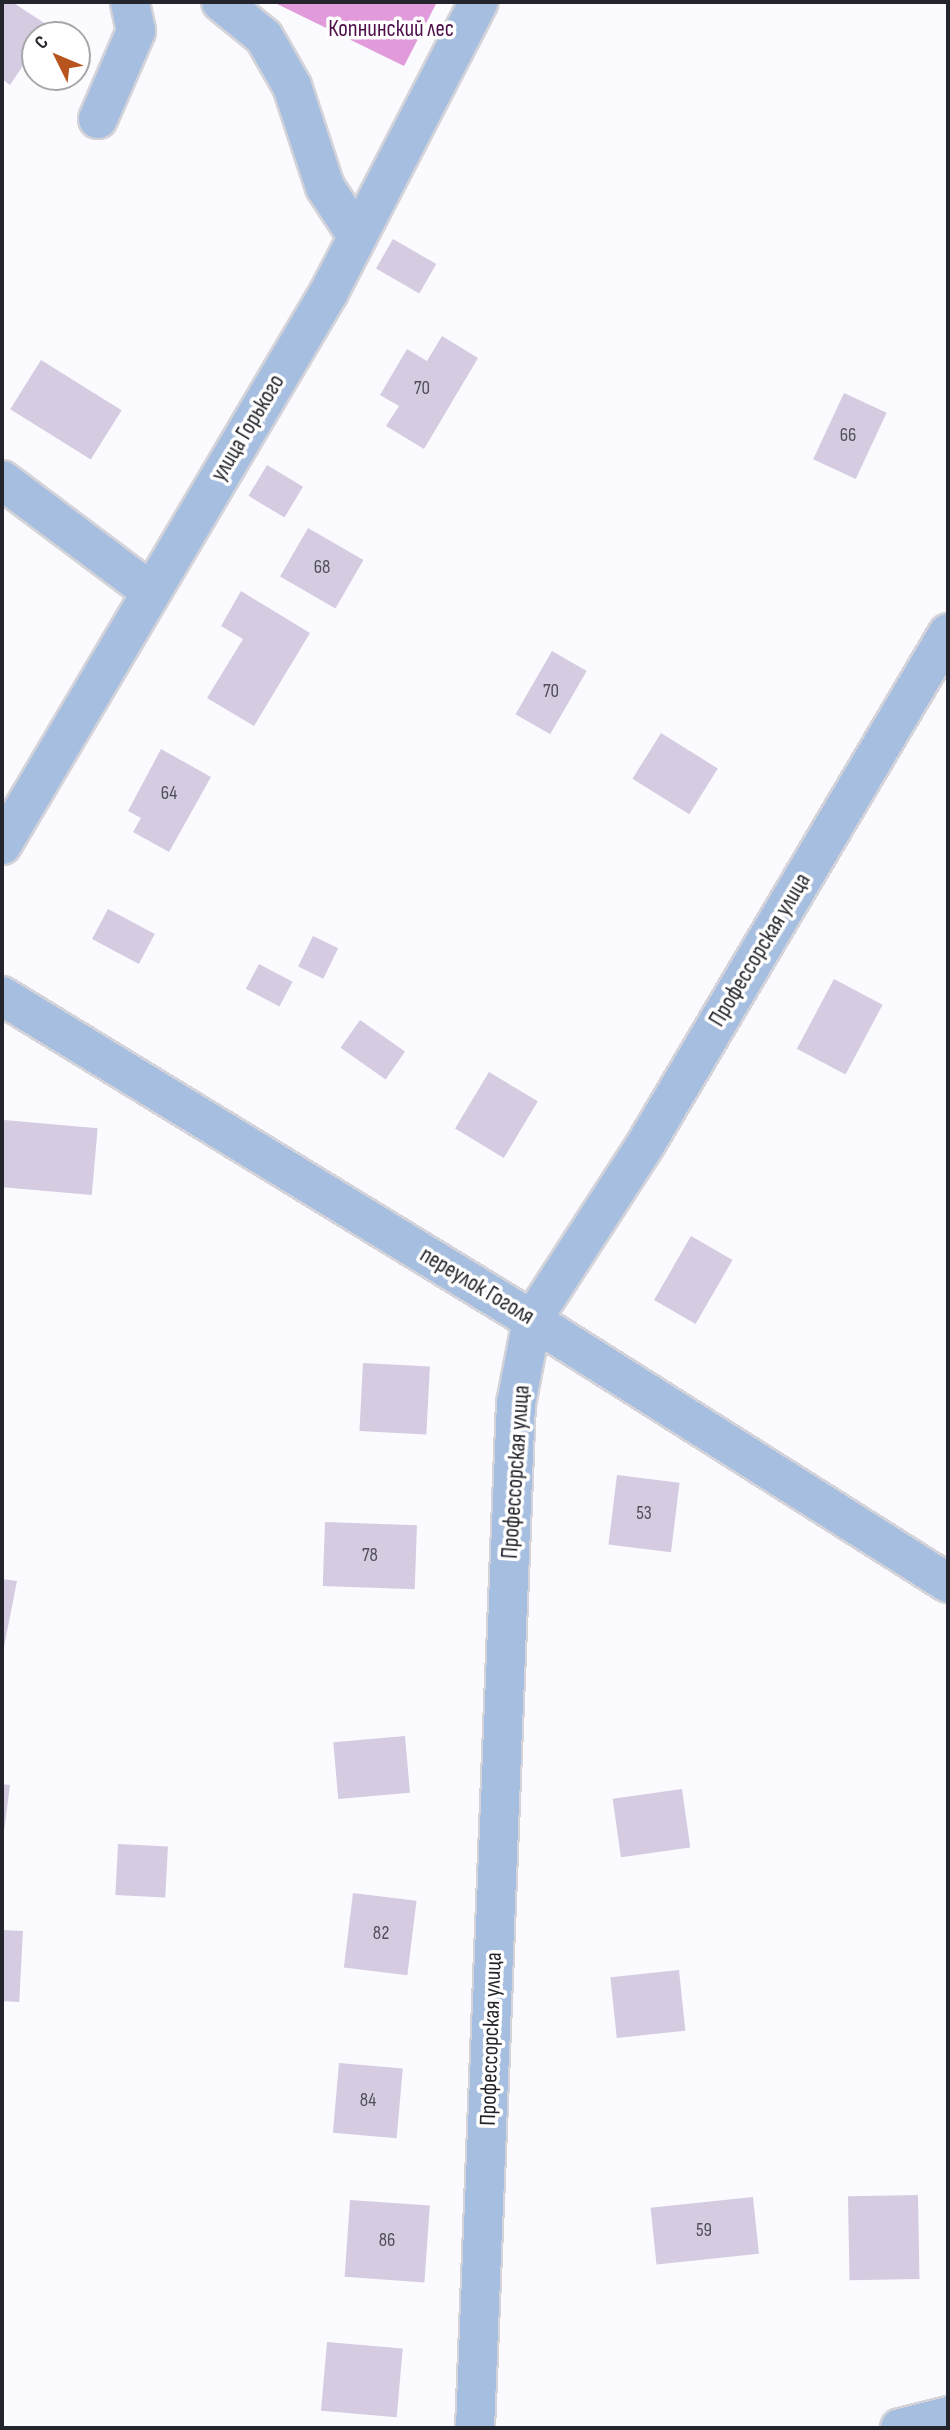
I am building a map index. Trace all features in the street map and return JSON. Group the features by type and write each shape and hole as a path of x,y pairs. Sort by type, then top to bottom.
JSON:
{"street":[{"path":"98,120 136,31 130,2"},
{"path":"221,2 264,37 292,86 326,187 357,236"},
{"name":"улица Горького","path":"2,845 329,292 480,2"},
{"path":"2,480 151,592"},
{"name":"Профессорская улица","path":"475,2428 516,1404 533,1320 647,1142 948,633"},
{"name":"переулок Гоголя","path":"2,996 533,1320 948,1583"},
{"path":"900,2428 948,2416"}],"green space":[{"name":"Копнинский лес","path":"273,2 437,2 404,66"}],"building":[{"path":"2,2 12,2 41,21 21,21 21,69 10,85 2,79"},
{"path":"393,239 436,264 419,293 376,268"},
{"path":"442,336 478,358 424,449 386,426 399,406 380,395 407,349 427,361"},
{"path":"41,360 122,410 91,460 10,409"},
{"path":"844,393 887,413 856,479 813,459"},
{"path":"267,465 303,487 284,517 248,496"},
{"path":"308,528 363,560 335,608 280,576"},
{"path":"241,591 310,633 254,726 207,698 243,639 221,626"},
{"path":"552,651 587,671 550,734 516,714"},
{"path":"661,733 718,769 689,814 632,779"},
{"path":"161,749 211,777 169,852 133,832 141,818 128,811"},
{"path":"108,909 155,934 139,964 92,939"},
{"path":"313,936 338,948 323,979 298,967"},
{"path":"259,964 293,982 279,1007 246,989"},
{"path":"834,979 883,1005 845,1075 797,1049"},
{"path":"360,1020 405,1052 386,1079 340,1048"},
{"path":"489,1072 538,1101 504,1158 455,1129"},
{"path":"4,1120 98,1128 92,1195 2,1187"},
{"path":"691,1236 733,1260 696,1324 654,1300"},
{"path":"363,1363 430,1367 426,1434 359,1431"},
{"path":"617,1475 680,1483 671,1552 608,1544"},
{"path":"325,1522 417,1525 415,1589 323,1586"},
{"path":"2,1579 17,1581 3,1652 2,1652"},
{"path":"405,1736 410,1793 338,1799 333,1742"},
{"path":"2,1784 10,1785 4,1831 2,1831"},
{"path":"682,1789 690,1847 621,1857 613,1799"},
{"path":"118,1844 168,1847 165,1898 115,1895"},
{"path":"353,1893 417,1901 407,1975 344,1967"},
{"path":"2,1930 23,1931 19,2002 2,2001"},
{"path":"679,1970 685,2031 617,2038 610,1977"},
{"path":"339,2063 403,2069 397,2138 333,2133"},
{"path":"918,2195 919,2279 849,2280 848,2196"},
{"path":"753,2197 759,2254 657,2264 651,2208"},
{"path":"350,2200 430,2206 424,2282 345,2277"},
{"path":"327,2342 403,2349 397,2417 321,2411"}]}
